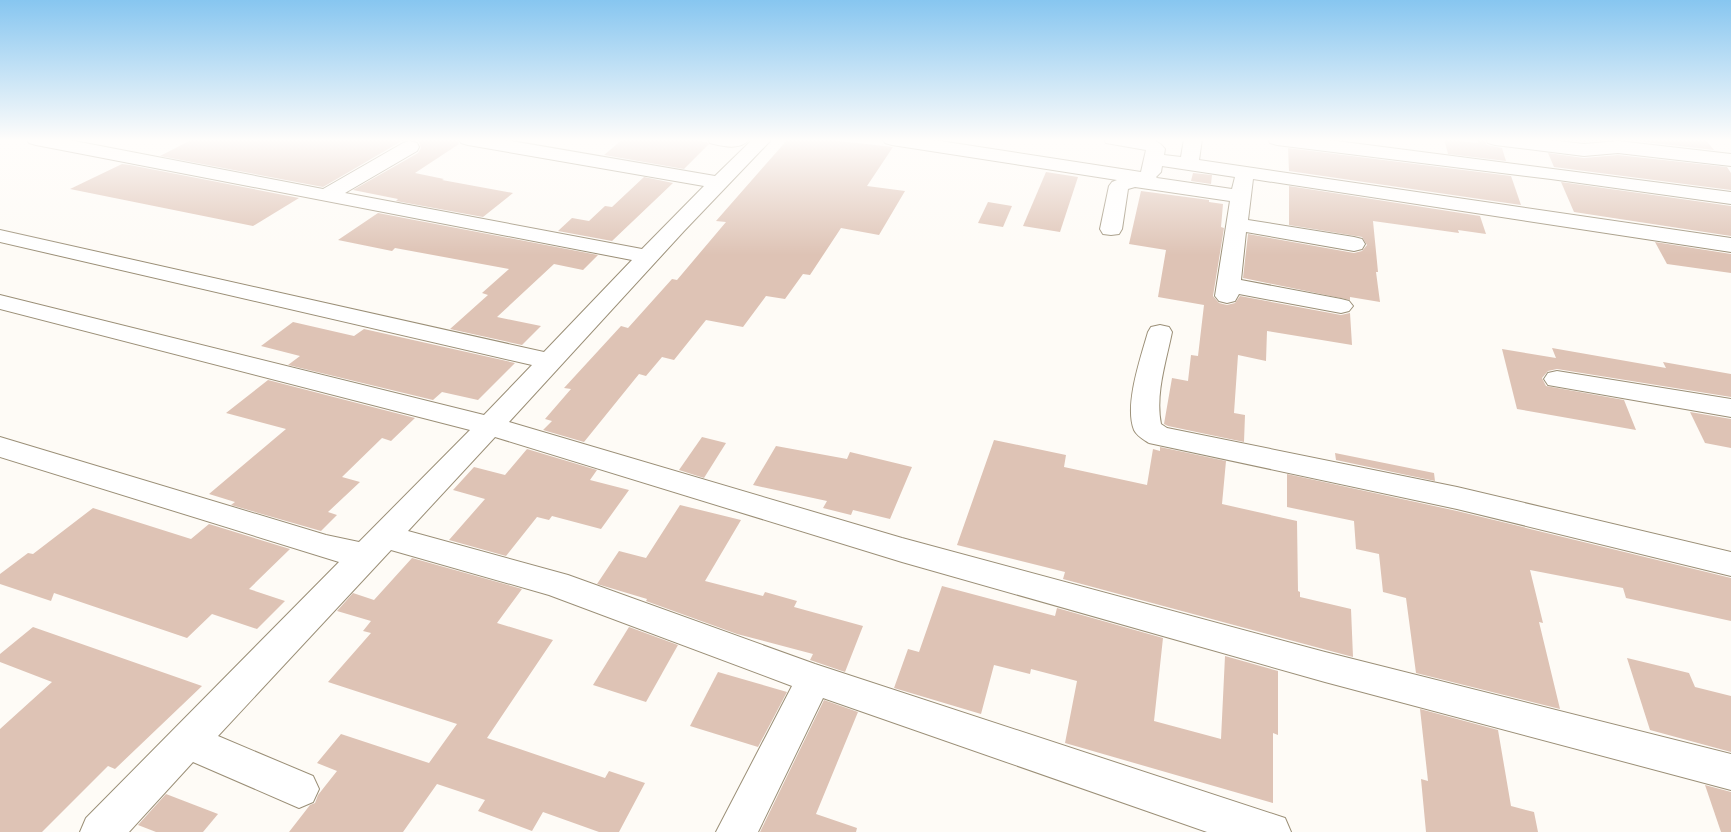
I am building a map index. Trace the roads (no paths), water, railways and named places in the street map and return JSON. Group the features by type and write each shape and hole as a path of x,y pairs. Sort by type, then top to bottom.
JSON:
{"street":[{"path":"234,178 650,257"},
{"path":"326,196 357,178"},
{"path":"690,178 720,183"},
{"path":"101,832 186,741 490,426 650,257 676,226 725,178"},
{"path":"1129,178 1240,196"},
{"path":"1243,178 1228,291 1341,306"},
{"path":"1283,178 1731,245"},
{"path":"1586,178 1731,198"},
{"path":"1111,229 1119,186 1133,181 1148,181"},
{"path":"1236,224 1354,244"},
{"path":"0,236 550,361"},
{"path":"0,302 490,426 922,556 1325,667 1731,772"},
{"path":"1160,332 1149,385 1145,421 1148,429 1158,436 1457,498 1731,564"},
{"path":"1557,379 1731,408"},
{"path":"0,447 326,547 374,546 556,584 814,678 1186,806 1270,832"},
{"path":"737,832 814,678"},
{"path":"186,741 299,789"}]}
